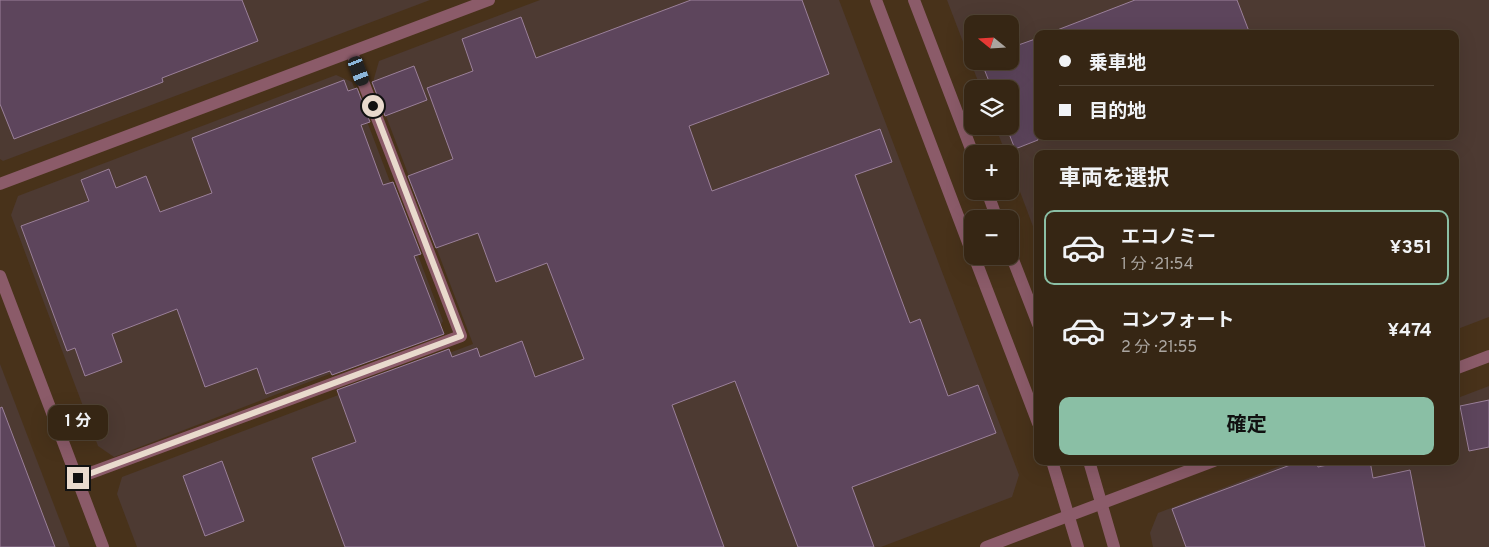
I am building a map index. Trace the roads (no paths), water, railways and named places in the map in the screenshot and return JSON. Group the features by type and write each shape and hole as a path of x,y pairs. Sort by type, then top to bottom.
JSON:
{"street":[{"path":"0,184 489,0"},
{"path":"876,0 964,232"},
{"path":"914,0 969,145"},
{"path":"78,478 461,336 352,53"},
{"path":"977,265 1034,413"},
{"path":"1015,265 1034,314"},
{"path":"0,276 78,478 102,547"},
{"path":"1459,367 1489,356"},
{"path":"1053,465 1078,547"},
{"path":"1090,465 1114,547"},
{"path":"986,547 1204,465"}]}
